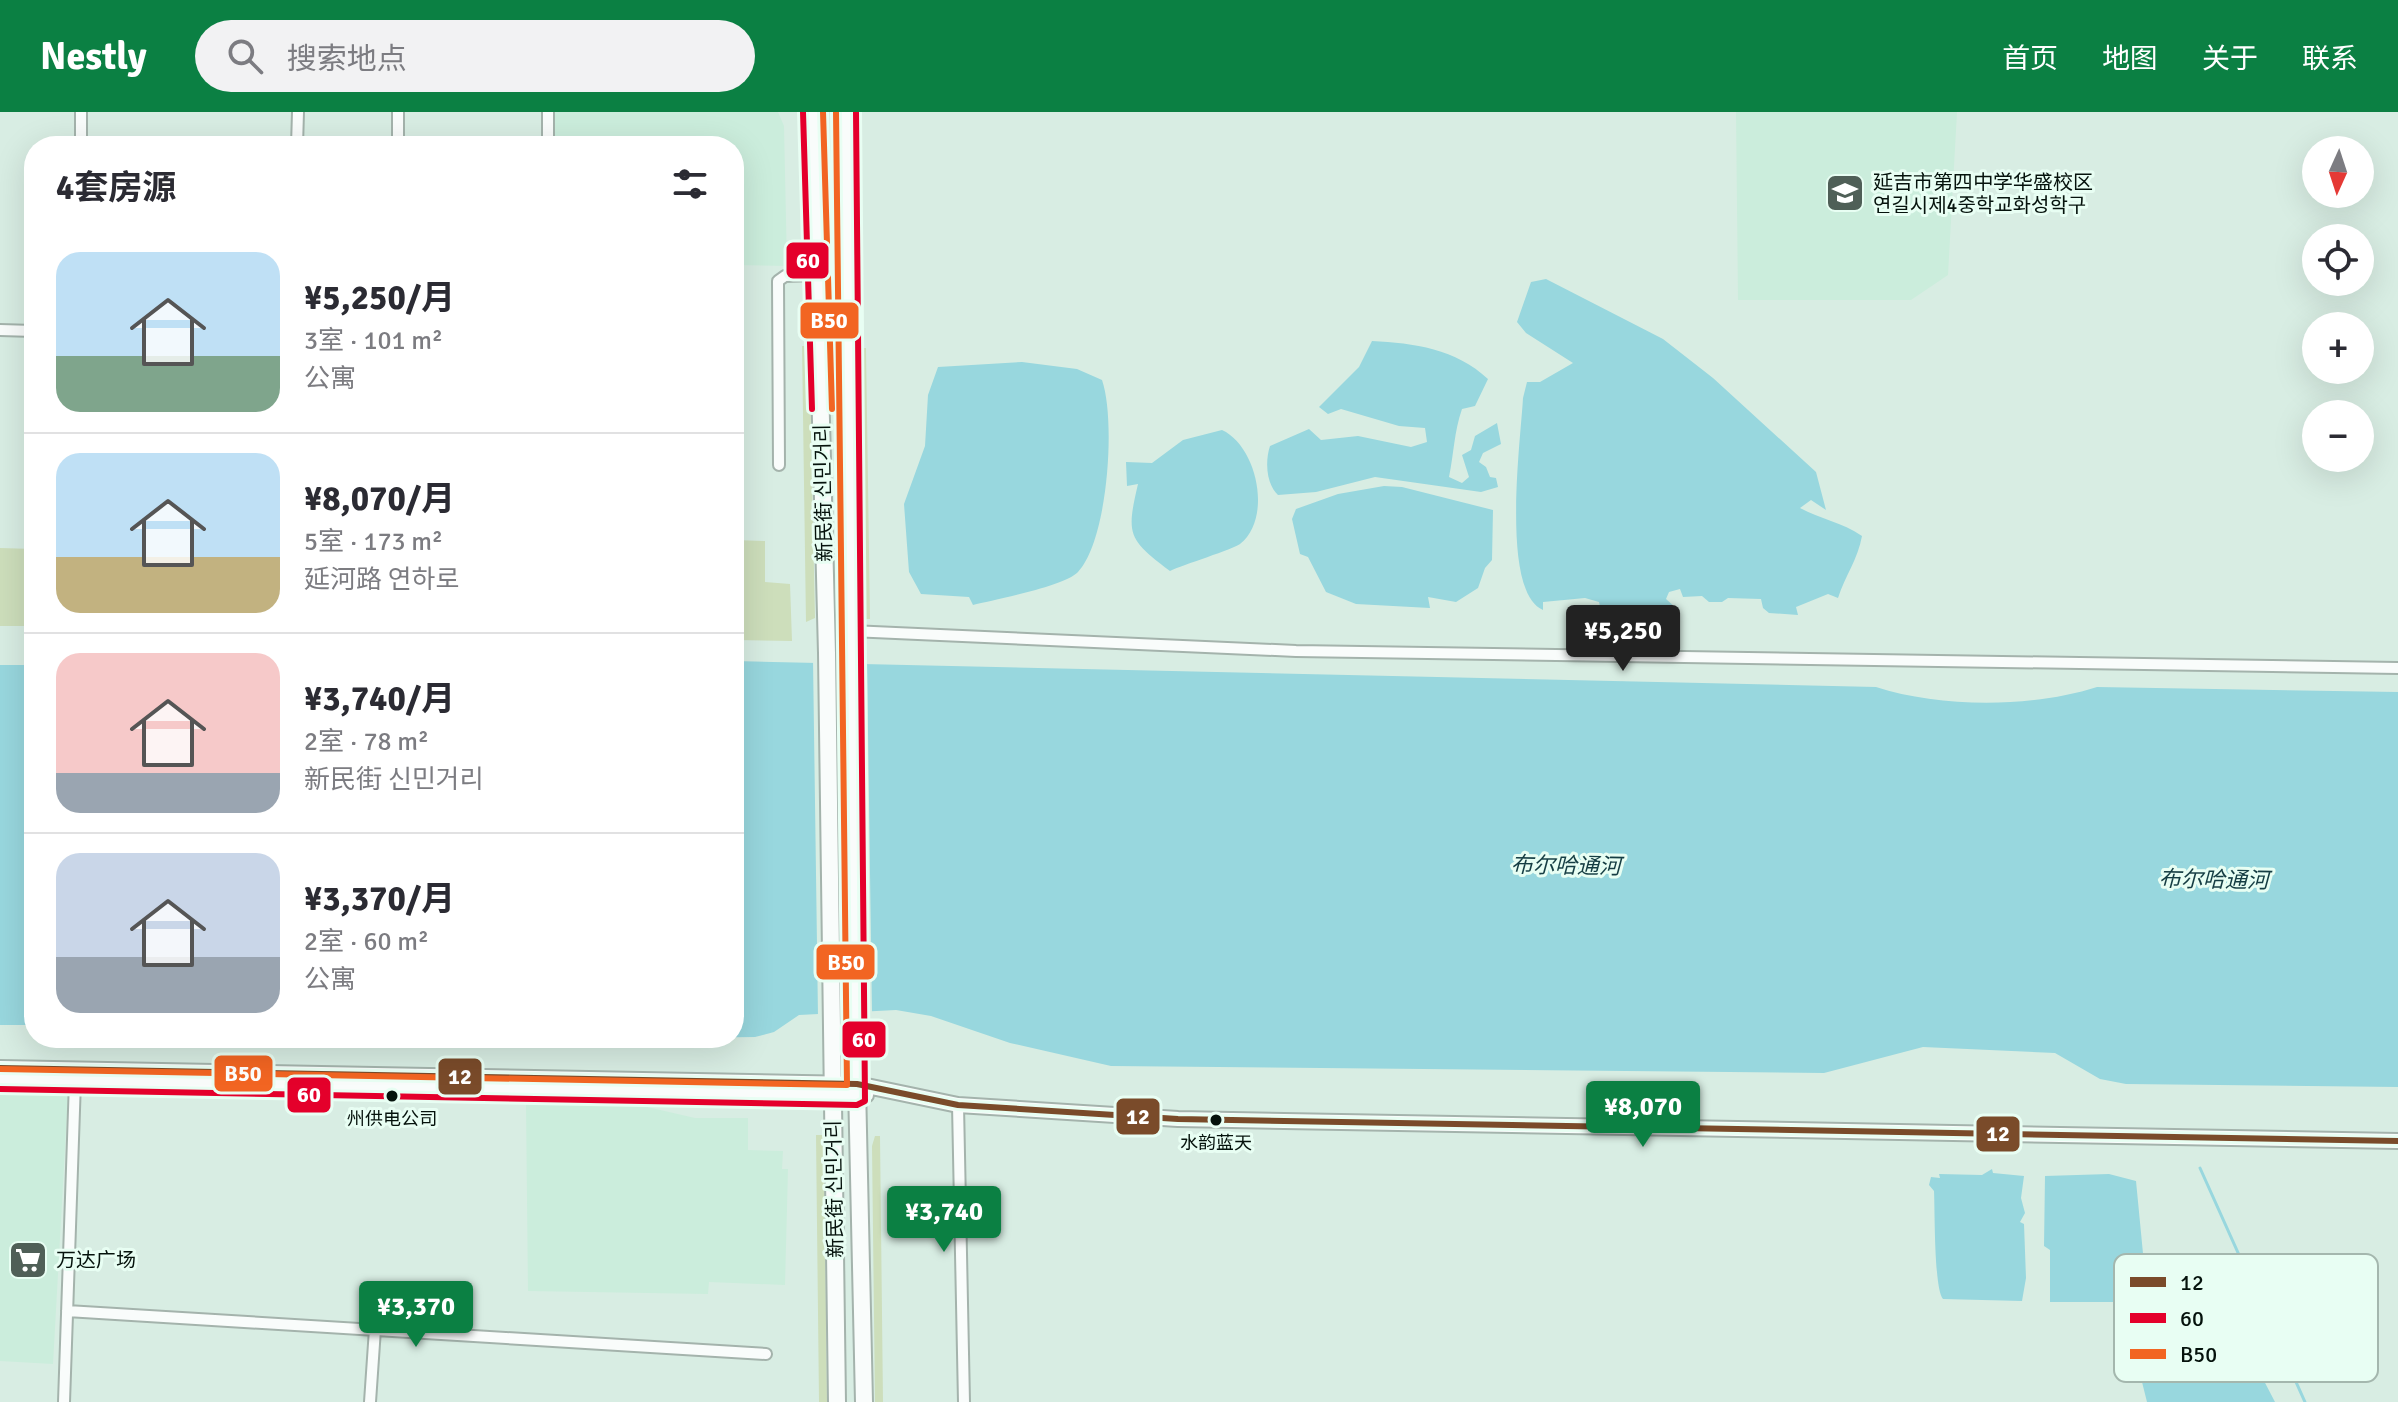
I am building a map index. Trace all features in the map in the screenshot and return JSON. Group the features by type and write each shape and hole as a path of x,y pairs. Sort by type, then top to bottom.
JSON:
{"highway":[{"name":"新民街 신민거리","path":"813,112 827,653 837,1402"},
{"name":"新民街 신민거리","path":"846,112 856,1040 864,1402"},
{"path":"826,624 851,628"}],"main road":[{"path":"0,1068 857,1090 894,1092 958,1105 1178,1119 2398,1141"},
{"path":"0,1079 832,1089"}],"street":[{"path":"81,112 81,136"},
{"path":"297,136 298,112"},
{"path":"398,112 398,136"},
{"path":"548,112 548,136"},
{"path":"779,465 778,281 785,276 817,275"},
{"path":"0,330 24,331"},
{"path":"851,628 1296,651 2398,668"},
{"path":"64,1402 75,1081"},
{"path":"958,1105 964,1402"},
{"path":"67,1311 766,1354"},
{"path":"370,1402 375,1329"}],"shaded area":[{"path":"553,112 778,112 784,126 787,266 744,265 744,136 553,136"},
{"name":"延吉市第四中学华盛校区 연길시제4중학교화성학구","path":"1736,112 1957,112 1948,275 1911,300 1738,300"},
{"path":"802,346 806,346 810,383 815,618 806,622"},
{"path":"862,348 866,348 870,619 862,619 858,390"},
{"path":"744,540 765,541 765,582 790,584 792,641 744,640"},
{"path":"0,548 24,549 24,626 0,626"},
{"path":"0,1093 68,1094 53,1364 0,1361"},
{"path":"526,1104 643,1106 695,1118 748,1118 748,1150 783,1151 782,1169 788,1169 785,1285 709,1282 708,1294 528,1291"},
{"path":"816,1135 824,1135 827,1402 819,1402"},
{"path":"875,1136 880,1136 883,1402 875,1402 872,1146"}],"water":[{"path":"1546,279 1663,339 1713,378 1816,472 1826,510 1811,500 1800,508 1862,536 1838,598 1828,594 1796,607 1798,615 1769,613 1763,608 1761,599 1728,598 1722,602 1709,602 1702,596 1683,597 1680,589 1669,592 1666,599 1677,609 1601,611 1599,602 1585,598 1543,602 1543,610 1530,597 1521,575 1517,546 1517,478 1523,398 1527,382 1540,382 1573,363 1526,333 1517,322 1531,282"},
{"path":"1372,341 1448,354 1488,379 1475,406 1462,409 1449,477 1462,483 1469,477 1462,455 1471,450 1475,436 1497,423 1501,444 1483,453 1479,462 1486,467 1490,477 1496,478 1498,487 1481,492 1375,477 1316,492 1278,495 1271,485 1268,472 1270,446 1309,429 1321,440 1358,436 1411,447 1427,442 1425,428 1399,426 1341,409 1328,414 1319,407 1359,367"},
{"path":"1022,362 1077,369 1102,380 1108,422 1106,479 1096,534 1088,556 1071,577 996,600 973,605 969,597 921,594 909,572 904,504 925,446 928,395 938,367"},
{"path":"1222,430 1234,438 1252,466 1258,501 1256,517 1250,532 1240,544 1170,571 1138,543 1134,535 1132,515 1138,484 1127,486 1126,462 1152,463 1183,440"},
{"path":"1384,486 1402,487 1493,510 1492,560 1485,568 1478,588 1456,602 1428,597 1430,608 1356,604 1326,592 1308,557 1300,554 1292,519 1296,509 1338,494"},
{"name":"布尔哈通河","path":"744,661 1876,687 1929,699 1986,703 2044,699 2097,687 2398,692 2398,1087 2126,1084 2100,1079 2055,1053 1923,1047 1824,1073 1111,1066 1010,1043 931,1016 896,1010 799,1015 774,1032 744,1037"},
{"path":"0,665 24,665 24,1025 0,1025"},
{"path":"1992,1169 1993,1173 2024,1176 2021,1198 2025,1213 2020,1222 2024,1224 2026,1278 2022,1301 1943,1299 1936,1266 1934,1191 1929,1185 1931,1177 1940,1178 1939,1174 1982,1175"},
{"path":"2109,1174 2136,1181 2143,1254 2114,1254 2114,1302 2050,1302 2050,1250 2044,1246 2045,1176"},
{"path":"2142,1382 2265,1382 2275,1402 2147,1402"}],"pier":[{"path":"813,659 837,660 842,1016 818,1017"},
{"path":"843,660 867,660 872,1014 848,1015"}],"waterway":[{"path":"2200,1168 2239,1254"},
{"path":"2296,1382 2305,1402"}],"transit line":[{"name":"60","path":"803,112 812,409"},
{"name":"B50","path":"823,112 832,409"},
{"name":"B50","path":"0,1069 847,1085 836,112"},
{"name":"60","path":"0,1089 857,1105 865,1101 856,112"},
{"name":"12","path":"0,1068 857,1084 958,1105 1178,1119 2398,1141"}],"place":[{"name":"延吉市第四中学华盛校区 연길시제4중학교화성학구","path":"1845,193"},
{"name":"州供电公司","path":"392,1096"},
{"name":"水韵蓝天","path":"1216,1120"},
{"name":"万达广场","path":"28,1260"}]}
